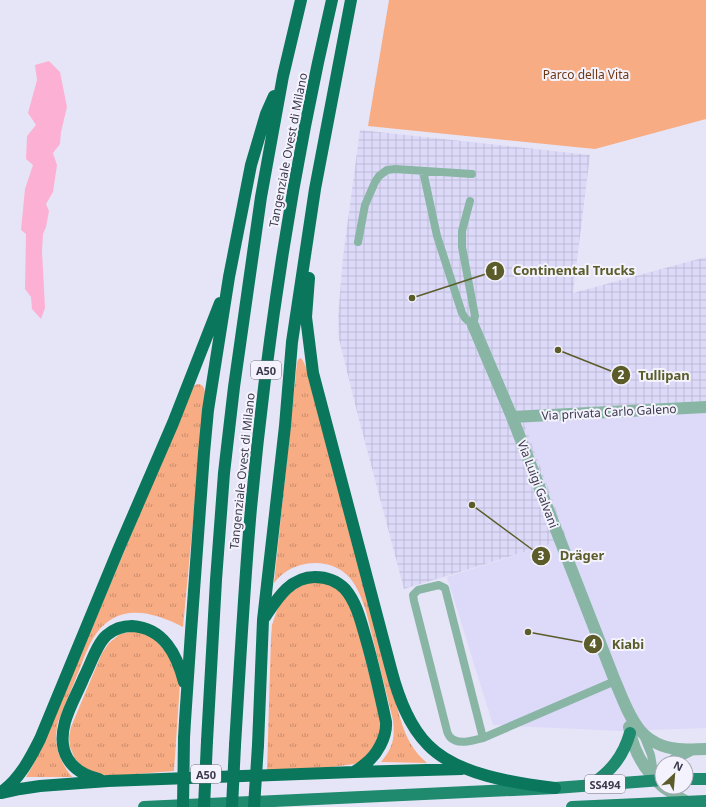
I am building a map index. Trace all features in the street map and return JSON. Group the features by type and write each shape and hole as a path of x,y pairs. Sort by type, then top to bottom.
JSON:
{"highway":[{"name":"Tangenziale Ovest di Milano","path":"204,807 216,580 224,473 233,394 261,197 283,76 301,0"},
{"name":"Tangenziale Ovest di Milano","path":"232,807 250,523 262,398 276,296 308,109 332,0"},
{"path":"254,807 264,620 285,426 292,342 315,189 351,0"},
{"path":"183,807 185,721 206,425 229,277 251,165 266,114 283,76"},
{"path":"315,189 306,317 313,373 391,669 399,694 412,722 424,742 442,757 465,769 517,783 555,788"},
{"path":"0,793 7,788 21,772 40,739 84,630 173,423 206,341 229,277"},
{"path":"264,620 275,602 285,590 291,584 303,578 317,576 328,578 342,587 351,598 357,609 375,671 386,728 386,734 373,755 366,764 354,772"},
{"path":"108,781 86,775 76,769 66,757 62,740 65,723 69,712 98,647 108,634 124,627 136,626 152,631 167,643 182,672 185,685 185,721"},
{"path":"0,793 34,787 108,781 465,769"}],"main road":[{"path":"591,785 602,778 610,770 636,733"},
{"path":"694,779 706,779"},
{"name":"SS494","path":"144,807 555,788 654,781"},
{"name":"SS494","path":"572,807 706,801"}],"street":[{"name":"Via Luigi Galvani","path":"473,324 512,417 628,712 629,725 636,733 642,763 651,776 654,778"},
{"name":"Via privata Carlo Galeno","path":"512,417 706,407"},
{"path":"636,733 661,745 677,749 700,749"},
{"path":"681,755 700,749"},
{"name":"Via Luigi Galvani","path":"677,795 687,802"}],"lane":[{"path":"358,242 365,205 374,182 387,170 395,169 472,174"},
{"path":"423,171 437,236 459,306 465,318 473,324 474,316 462,247 462,231 470,201"},
{"path":"483,738 445,588 439,585 418,590 413,595 414,601 447,731 449,737 455,740 465,742 483,738 615,681"}],"shaded area":[{"path":"49,61 60,72 67,107 61,132 60,144 53,153 57,165 53,192 46,204 49,211 43,234 42,251 45,308 41,319 32,309 31,297 25,289 26,234 21,230 25,189 33,165 26,159 27,136 36,125 28,113 37,80 35,65"},
{"path":"360,130 590,155 573,293 706,257 706,401 520,412 567,539 404,589 339,339 338,318 343,257"},
{"path":"706,401 706,728 621,731 493,725 447,577 566,539 520,412"}],"green space":[{"name":"Parco della Vita","path":"389,0 706,0 706,119 595,149 368,126"},
{"path":"300,358 306,367 400,718 410,743 427,763 381,762 391,747 394,732 393,720 366,611 358,590 350,578 344,572 336,568 320,563 312,563 303,564 287,571 274,583 297,363"},
{"path":"198,384 202,385 204,388 205,395 183,627 159,617 135,613 124,614 113,618 103,626 94,637 88,648 58,722 56,737 58,751 63,764 72,777 26,777 47,736 192,389"},
{"path":"317,581 335,586 352,606 380,717 381,727 379,739 362,761 354,764 332,767 267,771 272,625 279,604 297,585"},
{"path":"135,631 152,637 172,658 180,683 174,771 111,776 100,775 83,767 75,759 70,747 69,737 71,727 102,653 109,643 120,634"}],"place":[{"name":"Continental Trucks","path":"412,298"},
{"name":"Tullipan","path":"558,350"},
{"name":"Dräger","path":"472,505"},
{"name":"Kiabi","path":"528,632"}]}
